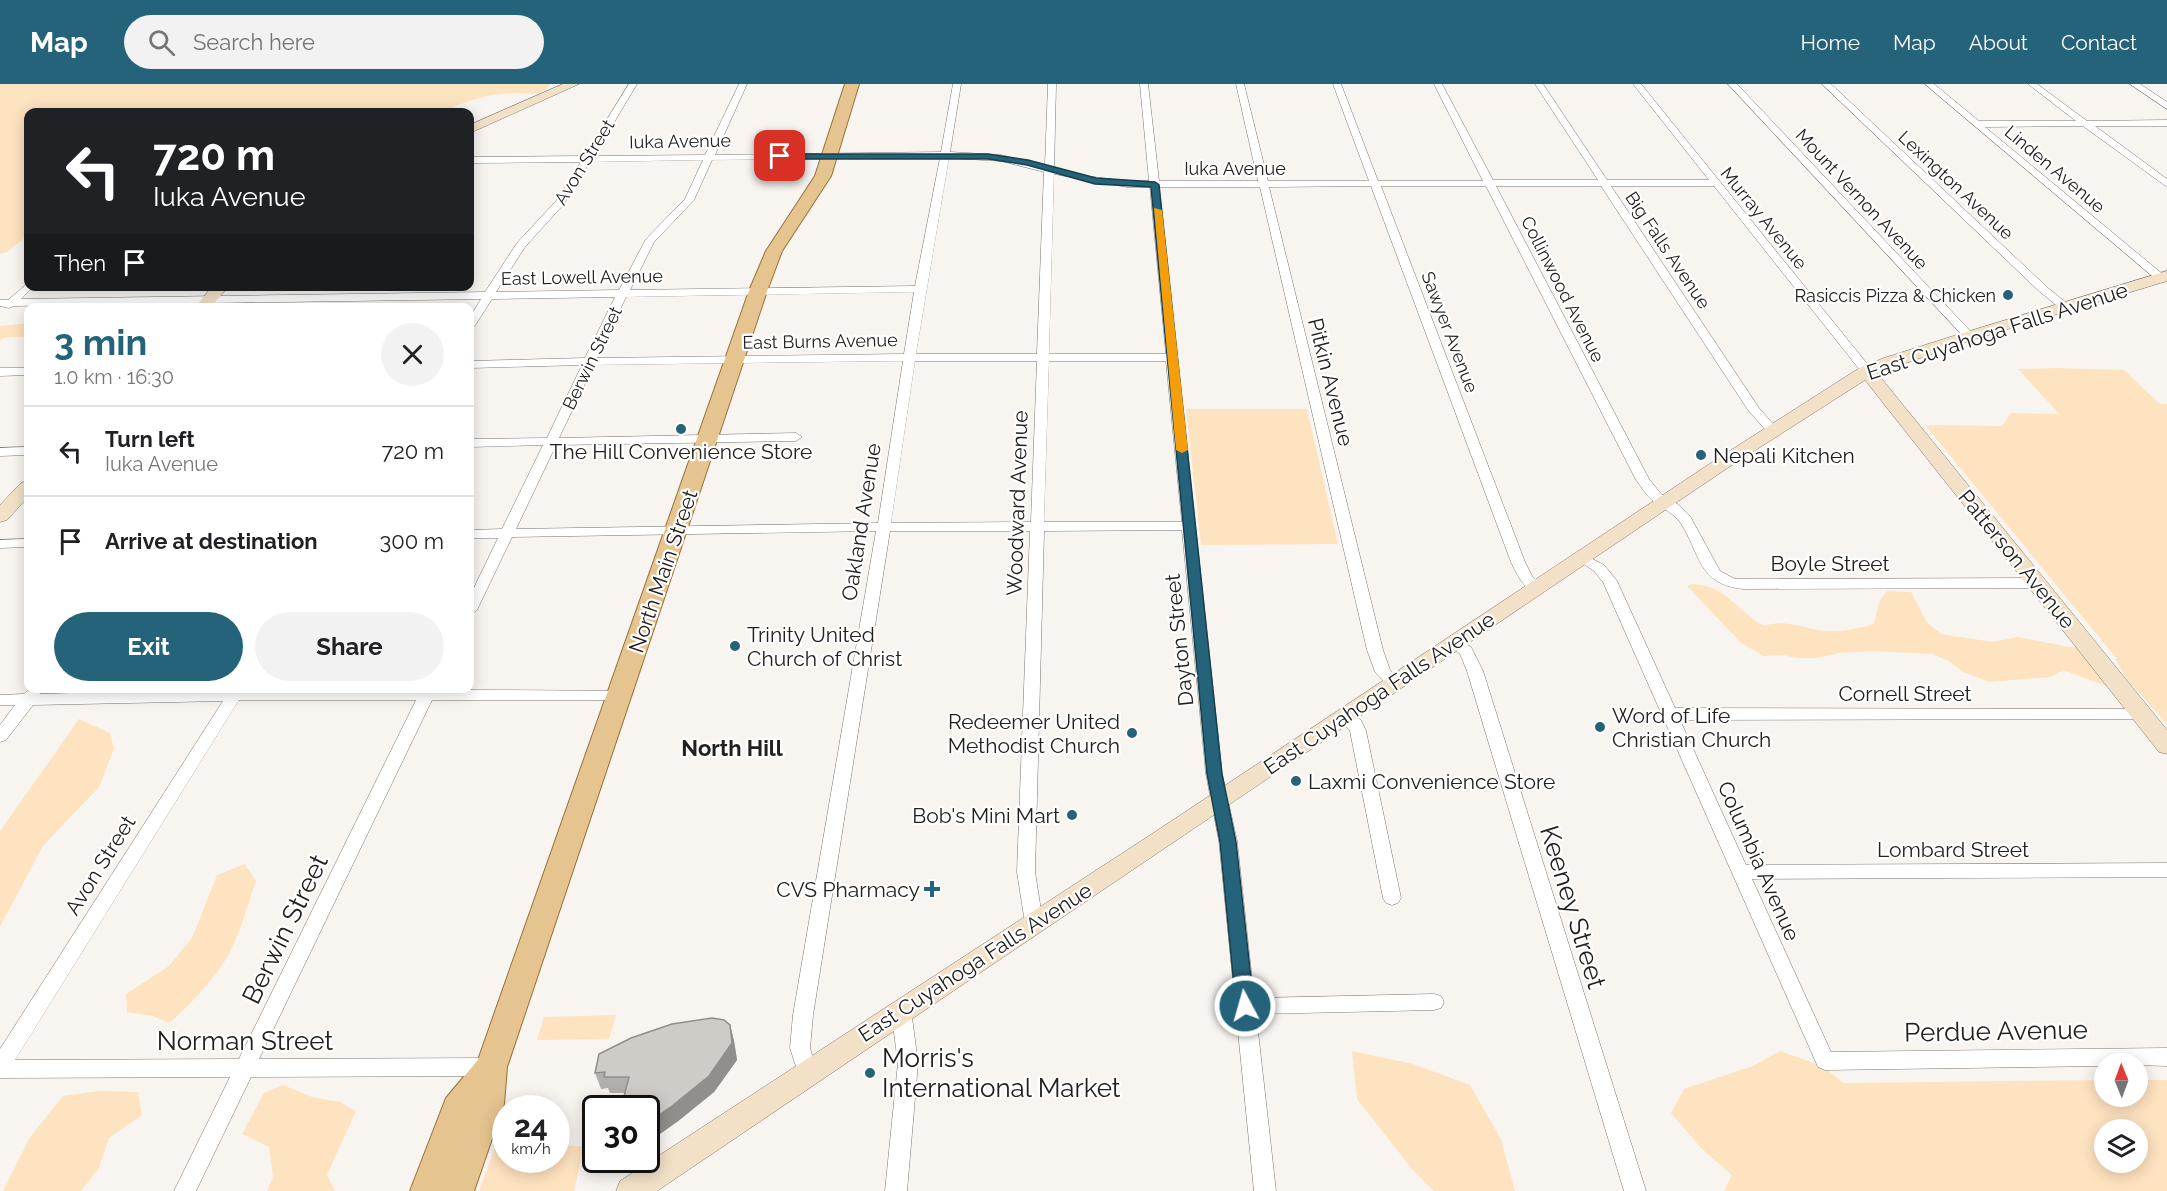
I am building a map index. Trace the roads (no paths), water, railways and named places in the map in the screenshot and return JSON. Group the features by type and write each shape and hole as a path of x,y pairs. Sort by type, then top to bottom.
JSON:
{"main road":[{"name":"North Main Street","path":"457,1191 488,1104 491,1067 621,695 758,291 774,251 816,190 830,156 852,84"},
{"name":"North Main Street","path":"427,1191 458,1108 491,1067"}],"street":[{"path":"474,127 573,84"},
{"name":"Avon Street","path":"474,318 521,245 560,203 633,84"},
{"name":"Berwin Street","path":"474,602 623,293 651,241 689,200 743,84"},
{"name":"Oakland Avenue","path":"807,1073 800,1048 803,1015 884,527 920,289 957,84"},
{"name":"Woodward Avenue","path":"1034,923 1026,872 1053,84"},
{"name":"Dayton Street","path":"1144,84 1214,774 1228,842 1265,1191"},
{"name":"Pitkin Avenue","path":"1240,84 1375,650 1383,672 1394,683"},
{"name":"Sawyer Avenue","path":"1337,84 1518,562 1526,578 1537,588"},
{"name":"Collinwood Avenue","path":"1438,84 1644,480 1656,497 1665,503"},
{"name":"Big Falls Avenue","path":"1539,84 1754,410 1774,432"},
{"name":"Murray Avenue","path":"1637,84 1867,371"},
{"name":"Mount Vernon Avenue","path":"1732,84 1969,336"},
{"name":"Lexington Avenue","path":"1826,84 2065,308"},
{"name":"Linden Avenue","path":"1929,84 2164,277"},
{"path":"2032,84 2167,184"},
{"path":"2134,84 2167,106"},
{"path":"1977,124 2167,123"},
{"name":"Iuka Avenue","path":"474,160 945,155 1001,158 1095,181 1155,185 1715,183"},
{"name":"East Cuyahoga Falls Avenue","path":"638,1189 807,1073 1170,834 1581,557 1867,371 1969,336 2164,277"},
{"name":"East Lowell Avenue","path":"6,303 205,303 356,297 920,289"},
{"path":"0,313 6,303 24,290"},
{"path":"205,303 217,291"},
{"path":"352,303 361,291"},
{"name":"East Burns Avenue","path":"474,363 1171,357"},
{"name":"Patterson Avenue","path":"1867,371 2167,746"},
{"path":"0,372 24,372"},
{"path":"474,443 796,437"},
{"path":"0,452 24,451"},
{"path":"0,516 24,491"},
{"name":"Boyle Street","path":"1665,503 1685,519 1714,574 1732,583 2036,583"},
{"path":"474,534 884,527 1188,526"},
{"path":"0,544 24,543"},
{"name":"Columbia Avenue","path":"1581,557 1599,568 1610,580 1825,1061"},
{"name":"Keeney Street","path":"1455,642 1466,651 1475,671 1635,1191"},
{"path":"474,692 621,695"},
{"path":"0,700 33,694 135,693"},
{"name":"Avon Street","path":"0,1067 236,693"},
{"name":"Berwin Street","path":"185,1191 428,693"},
{"path":"0,736 33,694"},
{"name":"Cornell Street","path":"1669,714 2141,713"},
{"path":"1346,716 1355,724 1358,731 1392,898"},
{"name":"Lombard Street","path":"1739,872 2167,870"},
{"path":"1245,1006 1434,1002"},
{"path":"896,1191 908,1063 902,1010"},
{"name":"Perdue Avenue","path":"1825,1061 2167,1056"},
{"name":"Norman Street","path":"0,1067 491,1067"}],"place":[{"name":"Rasiccis Pizza & Chicken","path":"2008,295"},
{"name":"The Hill Convenience Store","path":"681,429"},
{"name":"Nepali Kitchen","path":"1701,455"},
{"name":"Trinity United Church of Christ","path":"735,646"},
{"name":"Word of Life Christian Church","path":"1600,727"},
{"name":"Redeemer United Methodist Church","path":"1132,733"},
{"name":"Laxmi Convenience Store","path":"1296,781"},
{"name":"Bob's Mini Mart","path":"1072,815"},
{"name":"CVS Pharmacy","path":"932,889"},
{"name":"Morris's International Market","path":"870,1073"}],"district":[{"name":"North Hill","path":"732,748"}]}
